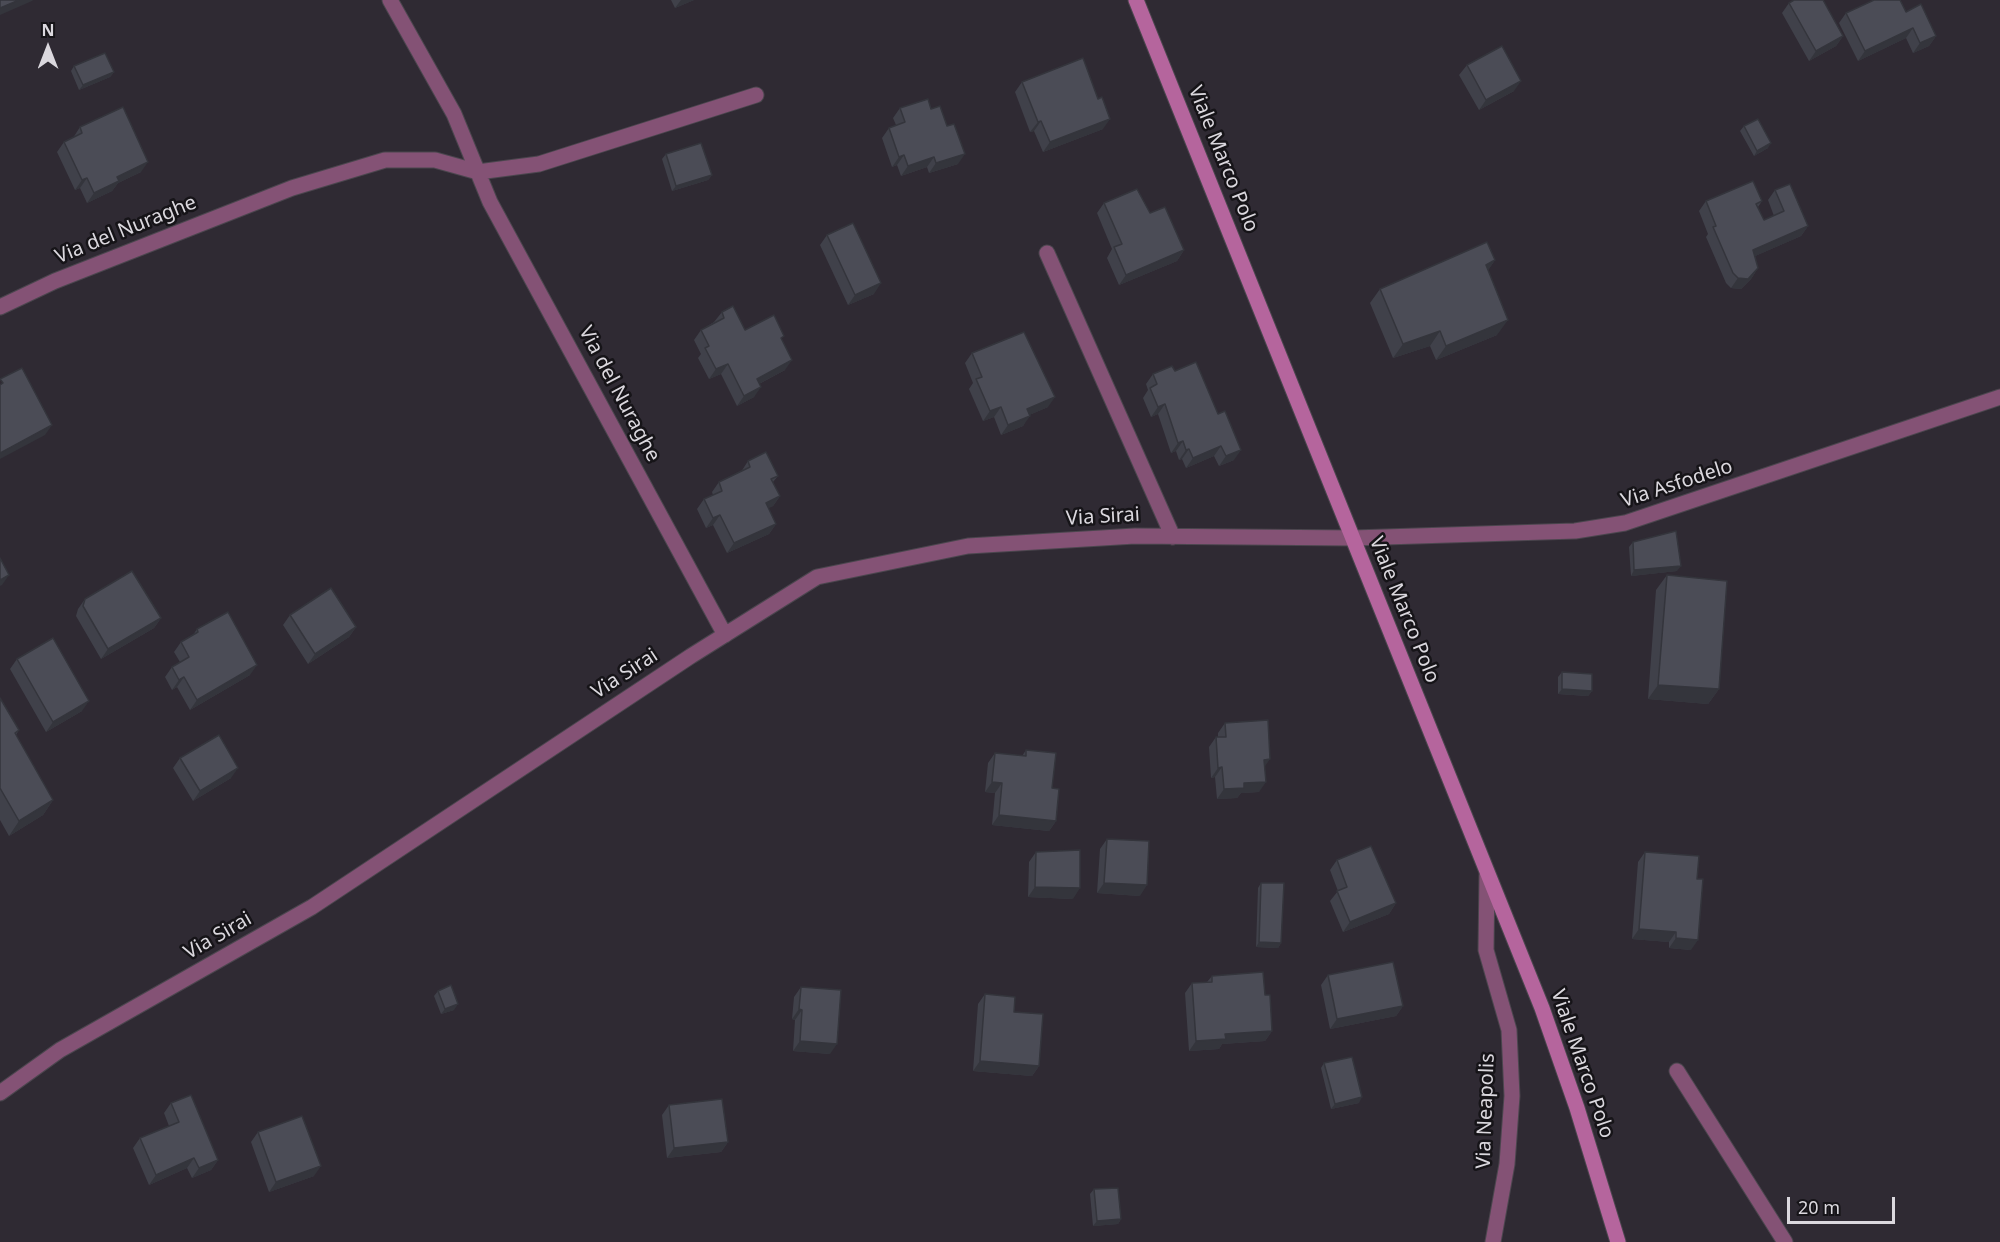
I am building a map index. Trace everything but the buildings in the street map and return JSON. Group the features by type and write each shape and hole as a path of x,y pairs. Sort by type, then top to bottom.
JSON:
{"main road":[{"name":"Viale Marco Polo","path":"1136,0 1486,875 1542,1008 1577,1108 1618,1242"}],"street":[{"path":"390,0 454,114 478,172"},
{"name":"Via del Nuraghe","path":"0,307 55,281 292,188 385,160 435,160 478,172 539,164 756,95"},
{"name":"Via del Nuraghe","path":"478,172 490,202 725,635"},
{"path":"1047,253 1173,537"},
{"name":"Via Asfodelo","path":"1353,538 1575,531 1625,523 2000,397"},
{"name":"Via Sirai","path":"0,1093 60,1050 312,907 817,577 968,546 1135,536 1353,538"},
{"name":"Via Neapolis","path":"1486,875 1486,950 1509,1030 1512,1096 1507,1164 1493,1242"},
{"path":"1677,1071 1785,1242"}]}
